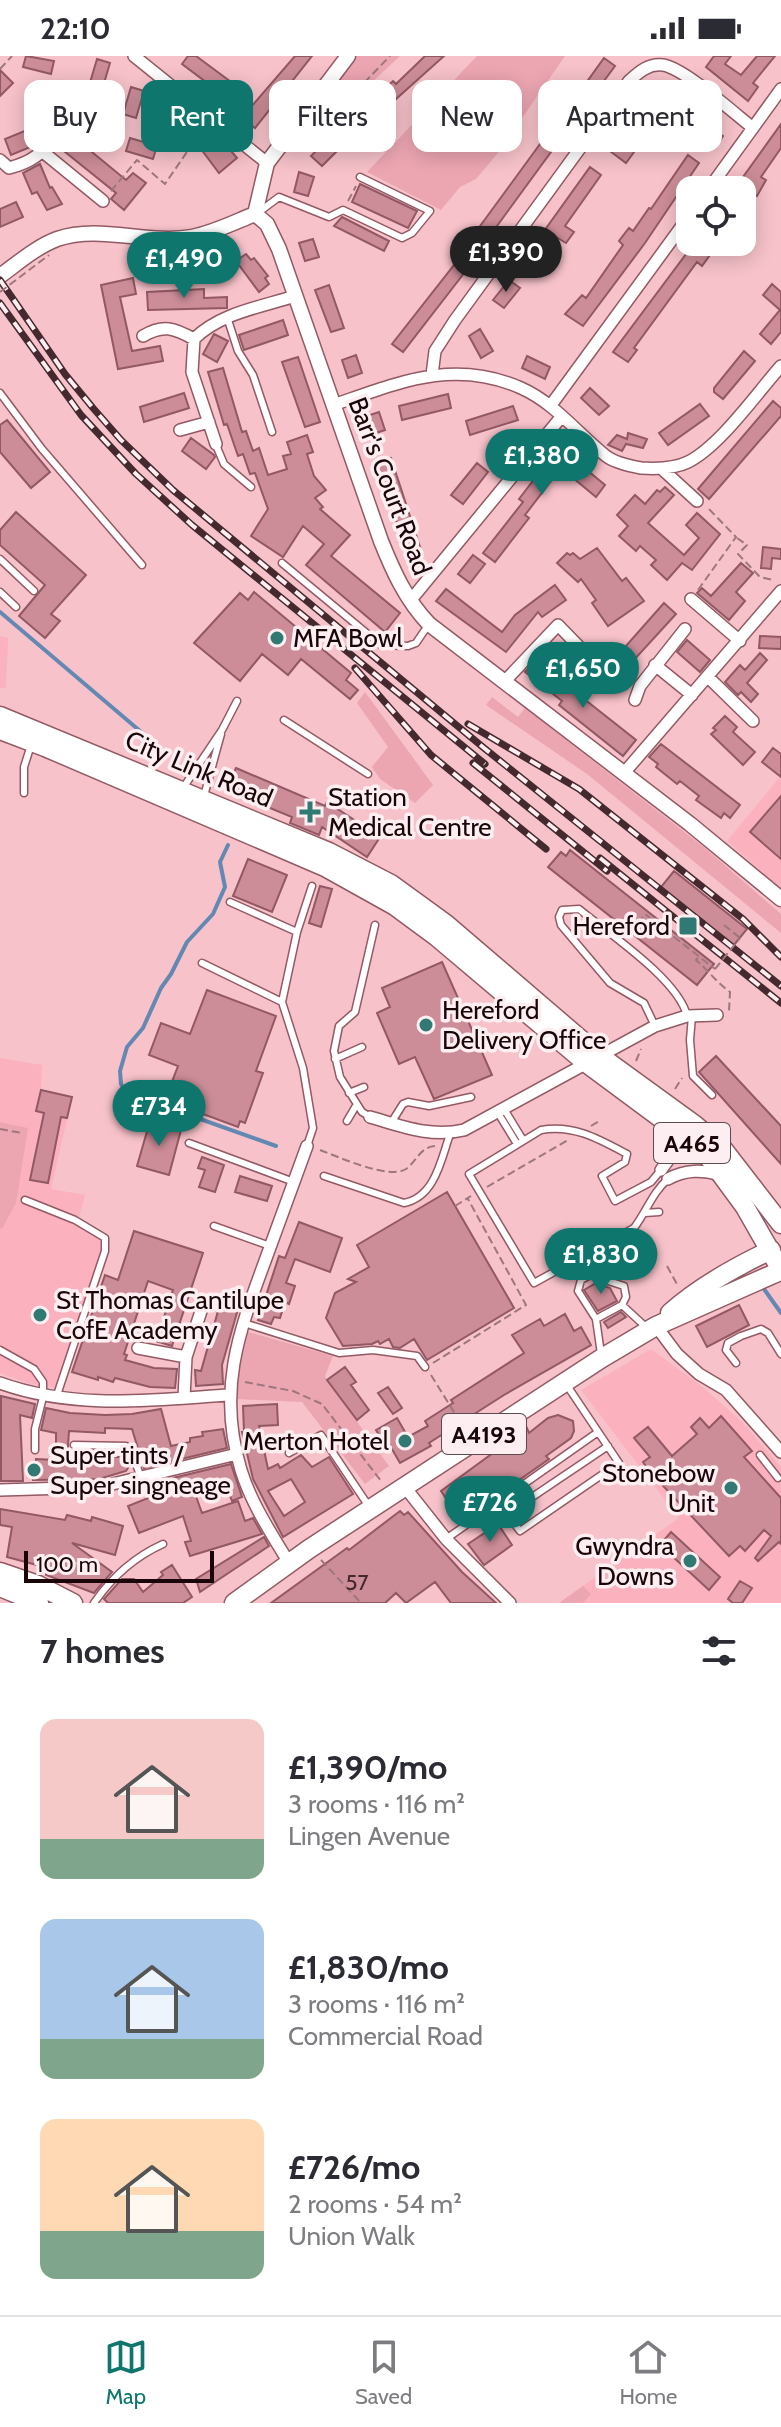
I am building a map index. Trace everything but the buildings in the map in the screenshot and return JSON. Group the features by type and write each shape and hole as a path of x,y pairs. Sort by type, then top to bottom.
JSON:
{"main road":[{"name":"City Link Road","path":"0,716 200,805 325,867 395,906 592,1059"},
{"name":"City Link Road","path":"0,730 179,796"},
{"name":"A465","path":"592,1059 666,1104 723,1149 781,1224"},
{"name":"A465","path":"592,1059 709,1158 776,1248"},
{"path":"776,1248 781,1271"},
{"name":"A4193","path":"652,1328 685,1300 732,1270 776,1248"},
{"name":"A4193","path":"220,1603 260,1582 564,1381 652,1328 781,1271"},
{"name":"A4193","path":"234,1603 260,1582"},
{"path":"2,1586 38,1585 73,1603"},
{"path":"2,1586 39,1603"}],"street":[{"path":"134,56 165,80"},
{"path":"0,276 31,253 57,239 84,234 172,239 194,237 255,214 267,163 348,56"},
{"path":"432,375 435,351 455,320 629,81 645,68 663,65 681,73 753,128"},
{"path":"718,176 781,89"},
{"path":"253,151 267,163"},
{"path":"0,160 9,168 29,162 43,152 103,201"},
{"name":"Barr's Court Road","path":"255,214 267,224 385,552 410,601 429,624 779,894"},
{"path":"551,405 676,234"},
{"path":"216,444 192,372 194,339 204,329 227,317 295,296"},
{"path":"143,336 156,328 174,327 194,339"},
{"path":"333,405 432,375 463,374 493,379 522,388 551,405 611,460 636,467 662,469 688,462 712,444 781,366"},
{"path":"410,601 562,416"},
{"path":"180,430 209,422"},
{"path":"662,469 697,501"},
{"path":"624,773 781,591"},
{"path":"691,599 740,641"},
{"path":"505,681 558,625 589,657"},
{"path":"635,700 640,686 685,629"},
{"path":"655,665 692,695"},
{"path":"708,677 753,721"},
{"path":"370,1117 448,1139 655,1026 689,1016 723,1015"},
{"path":"674,1128 665,1175 705,1170 721,1175"},
{"path":"289,1563 250,1495 237,1454 229,1395 242,1322 307,1146"},
{"path":"184,1398 186,1357 204,1302"},
{"path":"652,1328 699,1374 726,1390 781,1453"},
{"path":"138,1348 186,1357"},
{"path":"0,1383 49,1398 122,1402 229,1395"},
{"path":"0,1490 100,1487 237,1454"},
{"path":"404,1486 446,1539 510,1603"}],"lane":[{"path":"255,214 279,197 329,217 343,210 402,238 412,233 430,211 360,177"},
{"path":"227,317 238,351 253,375 272,432"},
{"path":"0,393 42,449 142,565"},
{"path":"216,444 224,464 251,487"},
{"path":"0,559 34,591"},
{"path":"282,563 381,645 408,646 416,643 429,624"},
{"path":"0,592 16,607"},
{"path":"179,796 237,701"},
{"path":"284,720 368,774"},
{"path":"200,805 222,730"},
{"path":"24,793 24,767 32,742"},
{"path":"307,1146 313,1128 303,1068 282,1002 297,932 312,886"},
{"path":"230,902 297,932"},
{"path":"655,1026 644,1003 610,983 561,925 559,917 562,910 579,909 664,979 680,998 689,1016 693,1076 712,1095"},
{"path":"370,1117 357,1104 340,1077 334,1051 339,1026 355,1012 375,925"},
{"path":"202,963 282,1002"},
{"path":"335,1059 362,1047"},
{"path":"349,1093 364,1087"},
{"path":"391,1123 403,1104 408,1102 429,1106 471,1097"},
{"path":"347,1121 357,1104"},
{"path":"501,1111 520,1142"},
{"path":"546,1129 584,1131 627,1154 625,1162 602,1176 615,1201 665,1175 634,1228 534,1283 469,1174 546,1129"},
{"path":"324,1176 404,1203 415,1201 429,1189 448,1139"},
{"path":"189,1143 294,1182"},
{"path":"25,1200 84,1224 105,1238 105,1251 35,1429 35,1450"},
{"path":"645,1213 659,1212"},
{"path":"214,1226 270,1246"},
{"path":"596,1319 622,1305 626,1297 624,1286 590,1275 581,1280 578,1291 596,1319 602,1358"},
{"path":"622,1305 652,1328"},
{"path":"242,1322 339,1353 373,1350 417,1356 425,1367"},
{"path":"736,1363 726,1350 728,1343 761,1329 768,1333 781,1354"},
{"path":"0,1350 34,1369 41,1376 49,1398"},
{"path":"498,1502 520,1531 619,1463 564,1381"},
{"path":"446,1539 598,1432"},
{"path":"289,1453 321,1435 371,1508"},
{"path":"74,1445 126,1446 131,1450 141,1478"},
{"path":"507,1514 608,1446"},
{"path":"768,1466 781,1453"},
{"path":"760,1455 778,1478"},
{"path":"94,1603 133,1561 163,1544"}],"path":[{"path":"0,69 12,56"},
{"path":"367,80 390,56"},
{"path":"103,201 137,160 165,184 187,152"},
{"path":"343,210 360,177"},
{"path":"0,292 49,255"},
{"path":"697,501 747,545 738,554 760,577 781,582"},
{"path":"691,599 736,537"},
{"path":"631,933 645,914 715,969 740,938 724,925"},
{"path":"699,957 696,960 707,969 710,978 730,992 723,1015"},
{"path":"666,1104 684,1074"},
{"path":"0,1129 22,1133"},
{"path":"455,1206 584,1131"},
{"path":"307,1146 376,1169 399,1173 429,1146 448,1139"},
{"path":"468,1199 526,1305 425,1367 462,1425 482,1413 493,1428"},
{"path":"667,1266 685,1300"},
{"path":"230,1379 293,1391 322,1404 378,1477"},
{"path":"309,1549 361,1603"}],"shaded area":[{"path":"357,56 400,56 374,80 338,80"},
{"path":"477,56 565,56 548,80 538,80 538,95 522,118 522,80 454,80"},
{"path":"412,125 412,152 498,152 476,179 460,187 441,210 367,172 386,152 396,152 396,141"},
{"path":"0,636 8,638 6,688 0,688"},
{"path":"365,692 433,785 415,803 380,779 372,767 388,747 357,703"},
{"path":"492,697 518,717 525,708 705,848 781,914 781,933 587,774 486,705"},
{"path":"781,776 781,888 727,841"},
{"name":"St Thomas Cantilupe CofE Academy","path":"0,1058 42,1065 41,1090 72,1097 51,1189 85,1195 77,1225 100,1236 101,1257 56,1388 28,1383 0,1373 0,1228 28,1128 0,1122"},
{"path":"0,1122 28,1128 16,1203 2,1229 0,1228"},
{"path":"245,1331 333,1356 325,1376 327,1380 389,1466 365,1484 302,1402 235,1399"},
{"path":"651,1349 704,1388 742,1422 781,1467 781,1603 559,1603 679,1518 581,1390"},
{"path":"583,1586 591,1594 583,1603 559,1603"}],"waterway":[{"path":"0,612 160,748"},
{"path":"228,845 220,862 225,887 213,914 187,942 143,1028 127,1047 120,1071 121,1084 127,1093 276,1146"},
{"path":"764,1289 781,1313"}],"railway":[{"path":"0,280 65,374 93,408 173,490 484,748 781,986"},
{"path":"0,303 81,415 136,474 192,525 485,764"},
{"path":"355,668 431,755 546,849"},
{"path":"468,724 579,789 743,919 781,957"},
{"path":"473,763 607,871"},
{"path":"600,858 781,1003"}],"place":[{"name":"MFA Bowl","path":"277,638"},
{"name":"Station Medical Centre","path":"310,812"},
{"name":"Hereford","path":"688,926"},
{"name":"Hereford Delivery Office","path":"426,1025"},
{"name":"St Thomas Cantilupe CofE Academy","path":"40,1315"},
{"name":"Merton Hotel","path":"405,1441"},
{"name":"Super tints / Super singneage","path":"34,1470"},
{"name":"Stonebow Unit","path":"731,1488"},
{"name":"Gwyndra Downs","path":"690,1561"}]}
